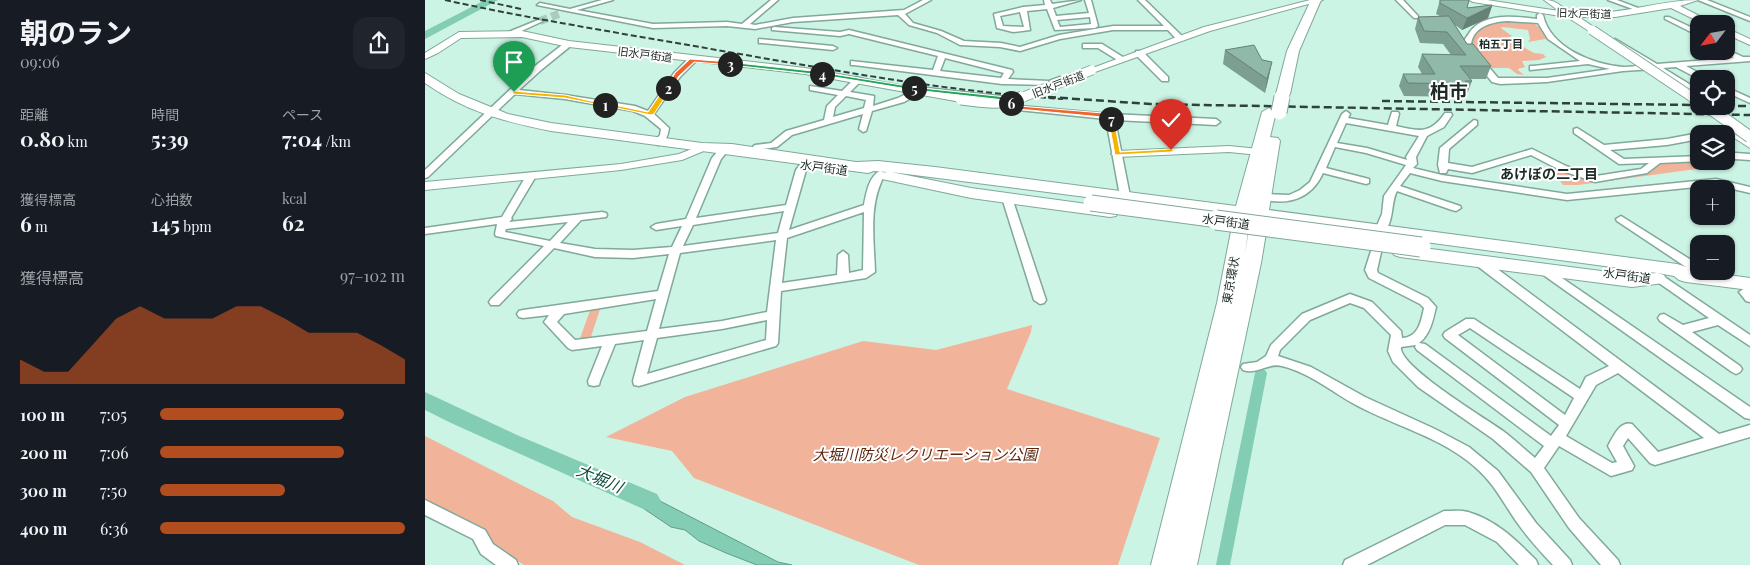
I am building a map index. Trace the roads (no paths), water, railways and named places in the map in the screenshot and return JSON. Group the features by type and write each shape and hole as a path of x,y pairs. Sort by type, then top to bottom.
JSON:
{"highway":[{"name":"東京環状","path":"1184,565 1253,217 1264,152 1278,94 1313,1"},
{"name":"水戸街道","path":"426,75 453,97 491,114 551,127 702,148 752,152 857,166 1420,244 1749,292"},
{"name":"水戸街道","path":"702,148 721,153 1092,200"},
{"name":"東京環状","path":"1164,565 1227,303 1253,217 1264,152"},
{"path":"857,166 935,172 1125,196 1253,217 1377,248 1632,281 1660,280"},
{"path":"880,174 916,184 1009,198 1253,217 1380,230 1635,263 1690,272"},
{"name":"水戸街道","path":"1420,244 1690,274"},
{"name":"水戸街道","path":"1717,280 1749,292"}],"street":[{"path":"552,0 540,5 659,26 727,24 755,27 815,18 908,11 928,0"},
{"path":"559,14 567,10 610,0"},
{"path":"762,0 773,2"},
{"path":"1023,9 1029,29 1013,30 1000,28 997,14 1048,3 1078,0"},
{"path":"1048,3 1057,29 1067,29 1095,26 1088,0"},
{"path":"1141,0 1180,38"},
{"path":"1399,0 1416,17"},
{"name":"旧水戸街道","path":"1473,0 1567,14 1603,15 1643,11 1695,0"},
{"path":"1548,0 1690,93"},
{"path":"1611,0 1643,11"},
{"path":"1701,0 1750,19"},
{"name":"旧水戸街道","path":"425,56 438,50 459,35 510,33 569,44 692,60 789,69 859,79 988,103 1012,101 1180,38 1234,21 1313,1"},
{"path":"742,26 773,2"},
{"path":"1672,5 1693,15"},
{"path":"1540,10 1540,21 1554,41 1588,62"},
{"path":"899,12 911,24 939,32 963,43 1001,45 1020,49 1059,38 1113,28 1168,28"},
{"path":"1053,18 1093,15"},
{"path":"815,18 815,20 842,24 849,32"},
{"path":"1667,18 1690,30"},
{"path":"1540,21 1502,20 1485,24 1476,28 1467,42 1467,46 1495,80 1500,82 1547,80 1623,69 1679,66 1747,59"},
{"path":"510,33 540,21"},
{"path":"771,26 841,34 849,32 1009,72 1002,82"},
{"path":"771,26 769,34 761,42 833,48"},
{"path":"1690,88 1597,29 1589,28 1584,30 1687,99 1690,99"},
{"path":"1735,35 1750,42"},
{"path":"425,175 538,68 569,44"},
{"path":"1086,46 1099,46 1122,59"},
{"name":"旧水戸街道","path":"425,60 435,56 438,50"},
{"path":"1139,53 1165,79"},
{"path":"1735,54 1747,59"},
{"path":"935,74 944,56"},
{"path":"648,114 652,112 677,75 692,60"},
{"path":"1533,68 1588,62 1623,69"},
{"path":"854,63 1002,82 1050,83 1091,67 1097,68"},
{"path":"1679,66 1690,71"},
{"path":"828,122 831,106 859,79"},
{"path":"813,88 871,98 863,129"},
{"path":"907,88 1006,99 1018,108 1110,117 1216,122"},
{"path":"752,152 758,147 774,145 789,133 901,100 920,90"},
{"path":"514,92 565,96 635,109 648,114 665,128 664,136 658,142"},
{"path":"1735,94 1750,101"},
{"path":"1391,128 1395,114"},
{"path":"1380,230 1387,214 1389,196 1411,167 1411,157 1424,134 1441,125 1448,115"},
{"path":"1719,115 1750,138"},
{"path":"1110,117 1125,196"},
{"path":"1253,217 1279,200 1300,195 1315,183 1331,144 1345,117 1424,134"},
{"path":"1442,178 1445,148 1474,123"},
{"path":"1735,132 1750,130"},
{"path":"1577,131 1622,162 1648,160 1656,162"},
{"path":"1735,134 1750,145"},
{"path":"1602,148 1667,142 1690,138"},
{"path":"1331,144 1442,178 1567,197 1716,182 1750,190"},
{"path":"425,186 621,167 692,154 702,148"},
{"path":"1117,154 1229,149 1264,152"},
{"path":"1443,165 1472,170 1532,152 1563,168 1595,179 1644,171 1659,160 1690,159"},
{"path":"721,153 717,158 691,221 675,251 639,381 772,343 773,315 782,236 801,170 805,164"},
{"path":"1735,156 1750,157"},
{"path":"1320,169 1366,181"},
{"path":"776,288 869,272 869,207 875,180 880,174"},
{"path":"531,176 504,223 500,234 595,253 633,254 675,251 782,236 869,207"},
{"path":"1394,187 1457,208"},
{"path":"1009,198 1040,300"},
{"path":"656,226 791,207"},
{"path":"425,230 602,215"},
{"path":"495,302 578,218"},
{"path":"1621,219 1690,266"},
{"path":"1377,248 1371,270 1373,275 1424,301 1430,307 1425,332 1406,344 1396,342"},
{"path":"843,255 843,277"},
{"path":"1480,262 1717,440"},
{"path":"1546,271 1750,414"},
{"path":"1660,280 1750,341"},
{"path":"523,314 664,294"},
{"path":"1247,367 1256,368 1264,365 1271,359 1275,348 1306,317 1351,298 1367,305 1397,334 1394,351 1397,359 1423,383 1498,435 1536,468 1574,523 1612,565"},
{"path":"560,310 550,322 572,345 773,315"},
{"path":"1664,318 1736,369"},
{"path":"1681,330 1719,320"},
{"path":"1567,424 1449,336 1470,322 1581,396"},
{"path":"594,381 609,340"},
{"path":"1421,347 1555,441 1611,470 1627,466 1615,446 1627,428 1655,459 1750,431"},
{"path":"1271,359 1288,363 1323,379 1358,400 1447,442 1472,456 1494,475 1526,523 1564,565"},
{"path":"1536,468 1567,424 1591,381 1620,366"},
{"path":"425,507 479,536 484,547 510,565"},
{"path":"1351,565 1444,518 1465,518 1502,537 1530,565"}],"waterway":[{"name":"大堀川","path":"425,36 438,27 493,0"},
{"path":"1223,565 1261,373"},
{"name":"大堀川","path":"425,400 492,433 649,501"}],"tunnel":[{"path":"540,21 559,14"}],"railway":[{"path":"445,0 553,22 857,74 981,92 1063,99"},
{"path":"480,0 521,9"},
{"path":"1048,97 1150,104 1750,115"},
{"path":"1382,101 1690,105"},
{"path":"1735,106 1750,106"}],"district":[{"name":"柏五丁目","path":"1501,43"},
{"name":"柏市","path":"1449,90"},
{"name":"あけぼの二丁目","path":"1549,173"}],"park label":[{"name":"大堀川防災レクリエーション公園","path":"925,454"}]}
